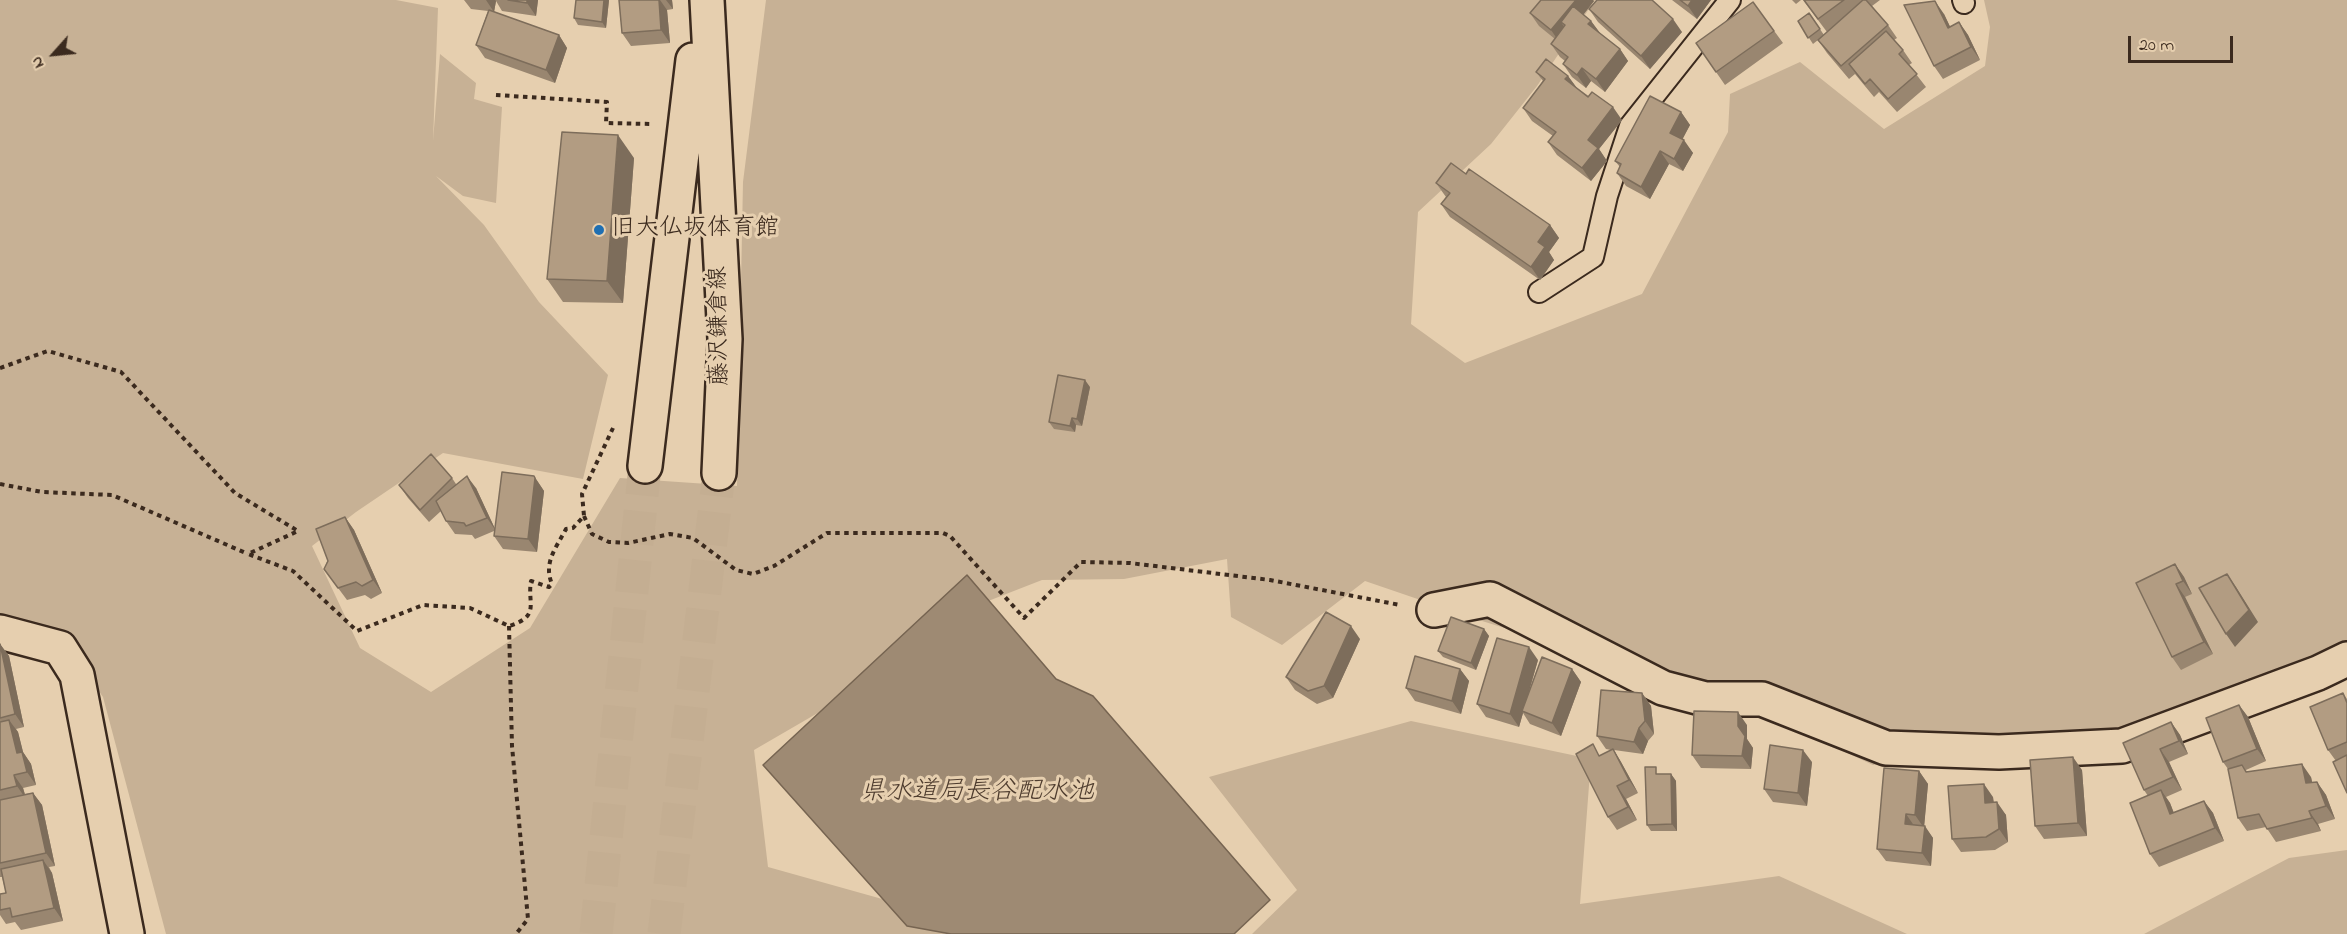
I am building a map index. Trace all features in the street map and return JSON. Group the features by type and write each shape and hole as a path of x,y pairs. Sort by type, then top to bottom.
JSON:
{"street":[{"path":"645,466 700,0"},
{"name":"藤沢鎌倉線","path":"707,0 724,339 719,473"},
{"path":"1434,610 1490,599 1663,688 1705,699 1762,699 1886,747 1999,752 2122,746 2318,673 2347,659"},
{"path":"0,632 60,648 77,675 127,934"}],"lane":[{"path":"1539,292 1593,257 1607,196 1630,126 1730,0"}],"path":[{"path":"496,95 607,102 606,123 686,124"},
{"path":"0,368 48,351 121,372 235,493 298,531 248,554"},
{"path":"616,422 582,494 584,516 592,534 609,542 628,543 670,534 693,538 736,570 753,574 774,566 826,533 943,533 950,536 1024,618 1081,562 1104,564 1130,562 1270,580 1434,610"},
{"path":"0,484 42,492 112,495 293,571 357,631 423,605 470,608 509,626 521,622 529,614 533,597 531,581 549,587 552,584 547,572 553,552 566,529 573,528 584,516"},
{"path":"509,626 512,746 528,919 516,934"}],"shaded area":[{"path":"0,0 396,0 438,8 433,141 440,54 476,83 474,99 502,107 496,203 463,196 436,176 484,225 539,302 608,375 583,479 443,453 356,512 312,546 360,648 431,692 530,628 620,478 737,486 743,182 766,0 1595,0 1537,86 1491,144 1418,212 1411,324 1465,363 1642,294 1728,132 1730,94 1800,62 1884,129 1985,66 1990,27 1984,0 2347,0 2347,641 2112,734 1873,765 1740,702 1479,620 1365,581 1282,645 1231,617 1227,559 1124,579 1042,580 960,612 909,660 754,750 768,867 1007,934 166,934 103,697 59,634 0,616"},
{"path":"1411,721 1591,759 1580,904 1779,876 1907,934 1252,934 1297,890 1209,777"},
{"path":"2347,850 2347,934 2144,934 2289,858"}],"water":[{"name":"県水道局長谷配水池","path":"967,575 1056,679 1093,696 1270,900 1234,934 951,934 907,926 763,765"}],"building":[{"path":"508,0 527,0 527,3"},
{"path":"576,0 604,0 602,22 574,18"},
{"path":"619,0 659,0 661,30 622,33"},
{"path":"1541,0 1576,0 1551,30 1530,13"},
{"path":"1597,0 1652,0 1673,19 1641,56 1589,9"},
{"path":"1680,0 1692,0 1688,6"},
{"path":"1804,0 1844,0 1818,19"},
{"path":"1863,0 1866,0 1888,25 1841,66 1818,40"},
{"path":"1935,1 1948,28 1959,22 1971,47 1934,66 1904,5"},
{"path":"1753,2 1774,31 1716,72 1696,43"},
{"path":"1573,6 1591,21 1588,24 1620,49 1596,79 1582,68 1577,75 1563,64 1568,57 1551,44 1565,25 1561,22"},
{"path":"489,10 559,35 546,70 476,45"},
{"path":"1809,13 1820,29 1808,38 1798,21"},
{"path":"1886,31 1903,50 1899,54 1917,74 1888,99 1870,79 1865,84 1849,64"},
{"path":"1546,59 1568,76 1565,79 1588,97 1592,92 1613,107 1588,140 1598,148 1582,168 1548,142 1556,132 1523,108 1545,79 1536,72"},
{"path":"1650,96 1681,112 1670,133 1684,140 1674,159 1660,151 1641,187 1617,173 1621,164 1615,161"},
{"path":"562,132 618,135 607,281 547,279"},
{"path":"1451,163 1466,174 1469,169 1550,225 1538,242 1545,247 1531,267 1441,204 1450,193 1436,183"},
{"path":"1058,375 1085,380 1077,419 1072,418 1070,426 1049,422"},
{"path":"431,454 452,478 420,510 399,485"},
{"path":"502,472 535,478 528,539 494,536"},
{"path":"467,476 487,518 466,526 464,523 446,521 436,501"},
{"path":"345,517 373,580 362,586 356,582 338,588 324,569 328,561 316,529"},
{"path":"2175,564 2183,581 2176,584 2204,642 2172,657 2136,583"},
{"path":"2227,574 2249,610 2226,634 2199,588"},
{"path":"1326,612 1351,626 1324,686 1308,691 1286,677"},
{"path":"1451,617 1484,629 1471,663 1438,651"},
{"path":"1497,638 1529,647 1510,714 1477,704"},
{"path":"0,644 15,714 0,718"},
{"path":"1415,656 1460,669 1452,701 1406,688"},
{"path":"1542,657 1572,669 1552,723 1522,711"},
{"path":"1601,690 1642,693 1645,721 1639,728 1634,742 1597,736"},
{"path":"2343,693 2347,703 2347,742 2328,750 2310,707"},
{"path":"2239,705 2257,749 2223,762 2206,718"},
{"path":"1694,711 1738,712 1738,726 1745,736 1742,756 1692,755"},
{"path":"9,720 17,753 22,752 27,772 14,775 17,786 0,790 0,722"},
{"path":"2171,722 2179,741 2160,749 2173,777 2144,790 2123,743"},
{"path":"1593,744 1599,756 1613,749 1629,780 1617,786 1628,807 1608,817 1576,754"},
{"path":"1770,745 1803,750 1798,793 1764,789"},
{"path":"2347,755 2347,793 2333,762"},
{"path":"2073,757 2078,823 2035,826 2030,760"},
{"path":"2302,764 2306,783 2317,782 2326,806 2309,811 2312,818 2267,829 2259,814 2238,818 2228,769 2242,765 2246,772"},
{"path":"1645,767 1656,767 1656,774 1671,774 1672,824 1647,825"},
{"path":"1884,768 1919,771 1915,815 1906,814 1905,824 1925,826 1922,853 1877,849"},
{"path":"1984,784 1985,803 1997,802 1999,829 1986,837 1952,839 1948,786"},
{"path":"2161,790 2170,814 2204,801 2215,828 2150,854 2130,803"},
{"path":"33,793 46,853 0,863 0,800"},
{"path":"43,860 54,908 12,917 10,908 0,910 0,894 6,893 1,869"}],"tunnel":[{"path":"596,934 645,466"},
{"path":"664,934 719,473"}],"place":[{"name":"旧大仏坂体育館","path":"599,230"}]}
